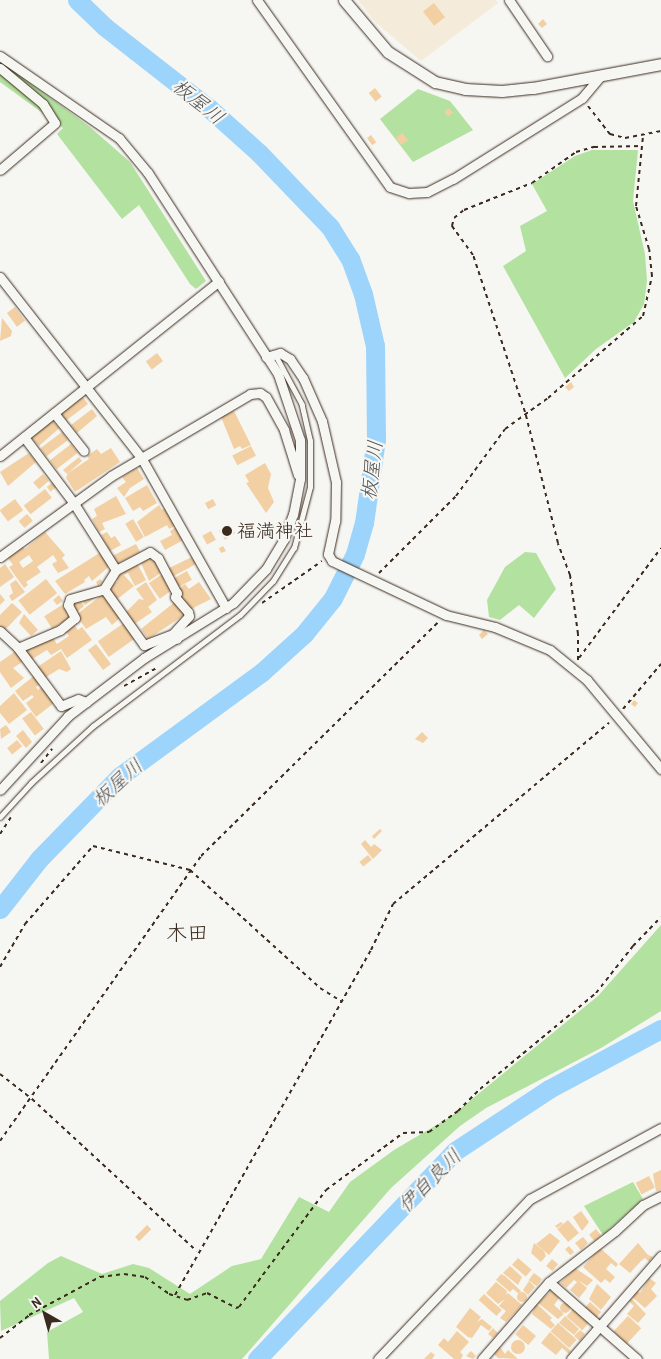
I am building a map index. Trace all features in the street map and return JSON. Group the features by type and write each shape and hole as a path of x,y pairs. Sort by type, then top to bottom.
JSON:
{"street":[{"path":"257,0 390,187 409,193 427,192 453,178 582,98 601,75"},
{"path":"344,0 388,52 435,82 464,89 502,91 661,64"},
{"path":"511,1 547,56"},
{"path":"0,56 119,138 148,173 218,281 270,356 288,396 300,440 300,479 284,539 266,569 226,608 175,636 68,716 0,790"},
{"path":"0,68 43,104 55,123 0,170"},
{"path":"0,277 142,459 226,608"},
{"path":"0,456 218,281"},
{"path":"270,356 285,355 300,373 322,421 329,448 337,504 328,554 337,566 446,615 503,630 575,663 661,769"},
{"path":"0,557 73,502 250,394 260,393 266,397 284,430 300,479"},
{"path":"54,413 84,451"},
{"path":"24,437 73,502 116,570"},
{"path":"18,648 60,630 75,618 68,605 70,599 104,589 116,570 150,552 158,558 177,593 175,597 189,616 175,636 144,645 104,589"},
{"path":"0,631 18,648 61,706 78,699 86,702"},
{"path":"378,1359 530,1199 661,1128"},
{"path":"482,1359 549,1282 615,1231 643,1204 661,1196"},
{"path":"571,1359 661,1256"},
{"path":"549,1282 637,1359"}],"lane":[{"path":"0,817 31,783 93,726 240,615 273,581 294,548 310,487 310,441 302,405 270,356"}],"path":[{"path":"582,98 610,134 625,138 661,131"},
{"path":"365,580 456,496 505,430 525,412 548,398 643,316 652,276 649,249 636,206 643,136"},
{"path":"575,663 578,634 570,575 558,543 525,412 473,254 452,226 454,218 464,210 532,182 576,152 594,147 642,146"},
{"path":"575,663 661,548"},
{"path":"257,606 281,593 328,554"},
{"path":"0,1141 32,1099 190,870 446,615"},
{"path":"176,1295 198,1251 341,1001 394,904 617,716 661,664"},
{"path":"123,686 155,668 170,667"},
{"path":"0,967 25,924 93,846 190,870 320,988 341,1001"},
{"path":"0,1338 29,1315 100,1278 124,1274 145,1277 169,1294 187,1300 207,1293 236,1308 326,1190 403,1133 430,1132 458,1111 480,1088 596,993 633,946 661,917"},
{"path":"0,1074 32,1099 198,1251"}],"shaded area":[{"path":"358,0 496,0 498,3 421,61 374,21"}],"green space":[{"path":"0,61 90,127 130,162 206,281 196,289 190,284 139,205 122,219 57,134 63,128 0,82"},
{"path":"418,89 450,101 473,130 413,162 380,119"},
{"path":"592,150 638,150 633,201 645,254 647,281 644,304 634,322 596,349 565,378 503,266 526,251 520,226 547,211 532,184 575,156"},
{"path":"525,552 536,553 556,589 534,618 519,605 500,620 489,617 487,600 505,567"},
{"path":"661,925 661,1011 601,1048 486,1108 460,1126 391,1188 242,1359 49,1359 47,1332 83,1312 74,1298 1,1331 0,1301 48,1263 61,1256 102,1274 133,1264 149,1268 190,1294 232,1266 261,1259 299,1197 329,1212 350,1182 394,1150 450,1117 598,996"},
{"path":"633,1182 643,1199 603,1235 584,1206"}],"building":[{"path":"434,3 445,17 434,26 423,12"},
{"path":"543,19 547,24 542,28 538,24"},
{"path":"375,88 382,97 375,102 369,93"},
{"path":"449,108 453,113 448,116 444,112"},
{"path":"402,133 408,140 401,145 396,138"},
{"path":"371,135 376,142 372,145 367,138"},
{"path":"15,307 25,321 17,327 7,313"},
{"path":"2,318 12,331 11,336 0,341"},
{"path":"157,353 163,361 152,369 146,361"},
{"path":"571,382 574,387 569,391 565,387"},
{"path":"82,396 88,404 66,420 60,412"},
{"path":"92,409 97,416 77,433 71,425"},
{"path":"234,411 251,445 242,449 240,446 234,449 221,417"},
{"path":"52,420 59,428 39,446 32,438"},
{"path":"62,432 68,440 46,456 40,448"},
{"path":"71,444 78,453 56,469 50,461"},
{"path":"251,446 256,456 237,465 232,456"},
{"path":"111,448 120,462 75,492 66,478 68,473 89,459 87,456 97,449 101,454"},
{"path":"29,453 36,462 8,486 0,472"},
{"path":"79,457 82,461 67,474 63,470"},
{"path":"265,463 271,474 268,488 274,502 266,513 246,483 249,482 245,475"},
{"path":"137,468 144,479 130,488 124,497 117,488 126,482 122,477"},
{"path":"43,474 49,481 39,489 33,483"},
{"path":"53,482 57,487 51,492 47,487"},
{"path":"147,485 157,503 143,511 140,507 133,511 125,498"},
{"path":"45,489 52,498 30,514 24,506"},
{"path":"116,496 126,514 102,523 105,529 99,532 92,519 97,516 94,509"},
{"path":"15,499 23,510 8,521 0,510"},
{"path":"213,499 216,505 208,509 205,503"},
{"path":"159,505 162,510 165,508 175,526 169,529 167,525 145,537 137,522"},
{"path":"27,514 33,521 25,528 19,521"},
{"path":"133,519 144,537 136,542 125,524"},
{"name":"福満神社","path":"229,524 235,533 225,540 219,531"},
{"path":"178,526 185,539 165,550 160,541 172,535 170,531"},
{"path":"211,531 216,540 207,545 202,536"},
{"path":"45,532 65,555 62,558 69,568 58,573 52,564 57,561 53,555 37,567 41,572 26,582 28,585 24,588 9,567 13,565 7,557 22,546 25,549","holes":["29,555 33,561 23,568 19,562"]},
{"path":"107,532 111,538 115,536 121,545 110,551 101,535"},
{"path":"136,544 140,552 117,564 113,556"},
{"path":"223,546 226,551 221,553 219,548"},
{"path":"101,552 111,565 92,581 89,576 84,580 85,582 65,594 55,581"},
{"path":"152,556 162,572 149,581 141,563"},
{"path":"192,557 196,564 172,577 167,569"},
{"path":"5,564 14,577 0,587 0,568"},
{"path":"138,565 146,580 135,586 128,573 124,575 122,571"},
{"path":"187,571 192,580 178,588 173,579"},
{"path":"122,573 134,586 116,600 108,588 118,581 116,577"},
{"path":"162,574 173,590 160,599 149,583"},
{"path":"46,579 57,593 30,615 18,601"},
{"path":"100,579 103,582 98,586 96,582"},
{"path":"16,580 25,592 12,601 9,596 13,593 10,584"},
{"path":"146,582 157,600 148,607 152,612 133,625 125,613 139,599 144,600 136,589"},
{"path":"199,582 211,599 189,610 178,589 185,584 189,589"},
{"path":"93,593 96,597 85,605 80,598"},
{"path":"0,594 5,600 0,605"},
{"path":"103,594 121,617 112,625 106,617 86,629 76,615"},
{"path":"59,595 63,601 57,605 53,600"},
{"path":"80,600 84,606 77,612 72,606"},
{"path":"176,601 186,614 148,639 141,629"},
{"path":"12,603 22,612 5,630 0,626 0,615"},
{"path":"62,605 70,618 52,629 44,616"},
{"path":"24,614 38,630 31,636 19,623"},
{"path":"73,623 78,630 82,627 92,640 67,658 61,649 51,655 47,650 29,661 22,650 42,636 46,642 53,638 57,644 69,636 64,629"},
{"path":"124,623 135,639 109,657 98,641"},
{"path":"484,630 488,634 482,639 479,635"},
{"path":"96,644 111,664 103,670 88,650"},
{"path":"17,650 24,661 13,668 24,678 11,688 0,672 0,662"},
{"path":"61,651 71,669 67,672 59,669 43,679 36,668"},
{"path":"34,676 40,684 36,687 38,690 42,687 54,703 36,717 26,703 34,697 32,695 23,701 15,691"},
{"path":"14,693 27,710 9,724 0,713 0,706"},
{"path":"634,700 638,703 635,707 631,704"},
{"path":"31,712 44,729 35,735 22,719"},
{"path":"6,725 11,732 1,739 0,729"},
{"path":"23,730 32,742 26,748 16,736"},
{"path":"422,732 428,738 423,743 415,739"},
{"path":"17,740 22,746 12,754 7,748"},
{"path":"380,829 382,831 374,839 372,836"},
{"path":"365,840 371,847 374,844 382,850 373,859 361,844"},
{"path":"368,855 372,860 363,867 359,862"},
{"path":"661,1170 661,1190 656,1191 653,1174"},
{"path":"649,1176 655,1188 642,1194 636,1183"},
{"path":"581,1211 589,1222 582,1231 573,1217"},
{"path":"568,1220 579,1233 568,1242 557,1229"},
{"path":"561,1222 563,1224 557,1228 555,1226"},
{"path":"147,1225 151,1229 139,1241 135,1237"},
{"path":"596,1229 601,1235 594,1241 589,1235"},
{"path":"550,1233 560,1241 549,1255 536,1244"},
{"path":"583,1237 588,1243 581,1250 575,1243"},
{"path":"534,1243 544,1251 546,1256 541,1262 531,1253"},
{"path":"638,1243 648,1255 653,1257 649,1262 645,1258 630,1273 619,1264"},
{"path":"569,1246 574,1252 570,1255 565,1249"},
{"path":"600,1248 618,1264 616,1267 611,1263 606,1269 615,1277 610,1283 605,1279 601,1283 583,1267"},
{"path":"518,1258 532,1270 526,1277 512,1265"},
{"path":"552,1259 558,1264 552,1271 546,1266"},
{"path":"510,1266 522,1277 518,1285 503,1273"},
{"path":"575,1268 593,1280 587,1286 578,1280 587,1288 579,1298 570,1290 577,1282 574,1280 566,1288 560,1283"},
{"path":"534,1273 542,1279 537,1286 529,1280"},
{"path":"501,1274 521,1291 519,1294 513,1289 510,1292 496,1280"},
{"path":"649,1278 656,1283 651,1289 657,1296 645,1308 632,1297 637,1291 640,1293"},
{"path":"529,1281 535,1287 528,1295 523,1290"},
{"path":"496,1282 507,1291 506,1295 508,1293 522,1305 506,1322 500,1318 506,1311 499,1306 505,1299 498,1304 486,1293"},
{"path":"597,1284 611,1297 601,1310 589,1299"},
{"path":"551,1291 559,1298 554,1305 564,1314 558,1319 538,1303"},
{"path":"520,1292 524,1292 527,1297 526,1301 520,1302 517,1299 517,1295"},
{"path":"484,1294 502,1310 496,1316 479,1300"},
{"path":"632,1299 646,1314 638,1323 627,1314 634,1306 629,1301"},
{"path":"590,1302 601,1312 596,1317 585,1307"},
{"path":"536,1303 552,1318 550,1320 555,1325 551,1329 532,1314"},
{"path":"563,1303 567,1303 570,1308 569,1312 563,1313 560,1310 560,1306"},
{"path":"470,1308 481,1317 477,1322 482,1319 492,1327 489,1331 481,1325 472,1338 456,1327"},
{"path":"573,1309 589,1323 582,1330 566,1317"},
{"path":"565,1316 579,1329 574,1335 559,1323"},
{"path":"628,1316 641,1328 627,1344 614,1331"},
{"path":"558,1323 577,1340 569,1348 551,1331"},
{"path":"523,1325 536,1336 528,1345 515,1334"},
{"path":"493,1328 498,1333 493,1338 488,1334"},
{"path":"580,1330 585,1334 580,1341 574,1336"},
{"path":"457,1331 469,1342 460,1352 463,1355 461,1359 454,1359 438,1345 444,1338 448,1342"},
{"path":"550,1332 571,1351 569,1354 562,1348 556,1355 541,1343"},
{"path":"515,1340 521,1340 525,1347 521,1354 515,1354 511,1350 511,1344"},
{"path":"500,1347 505,1354 508,1350 518,1359 498,1358 494,1354"},
{"path":"471,1351 476,1356 473,1359 466,1356"},
{"path":"431,1352 435,1355 432,1359 424,1359"}],"waterway":[{"name":"板屋川","path":"0,909 39,859 120,776 262,672 304,634 333,598 355,554 364,523 376,439 375,346 363,294 350,259 330,227 259,153 210,109 105,27 77,0"},
{"name":"伊自良川","path":"257,1359 455,1151 549,1089 661,1029"}],"place":[{"name":"福満神社","path":"227,531"}],"district":[{"name":"木田","path":"187,933"}]}
